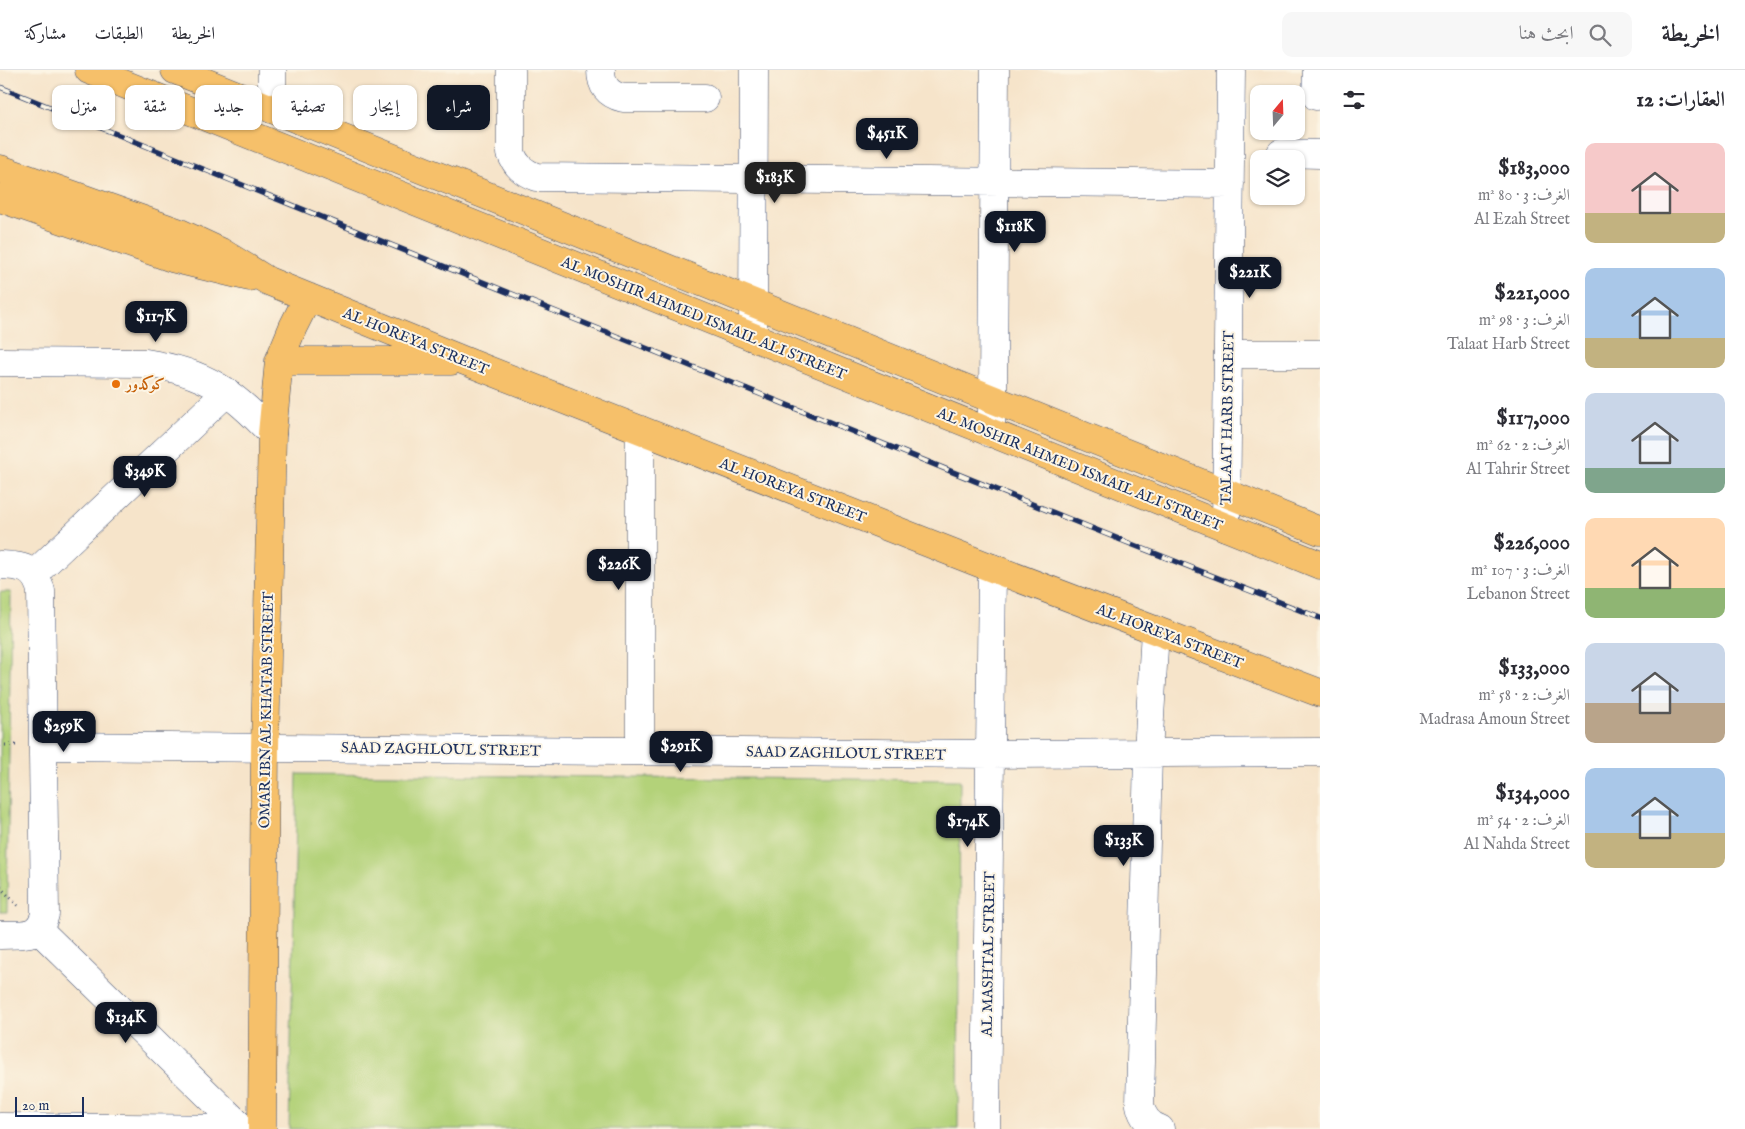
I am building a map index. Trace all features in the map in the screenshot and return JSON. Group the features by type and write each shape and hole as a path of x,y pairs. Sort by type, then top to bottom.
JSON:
{"main road":[{"name":"AL MOSHIR AHMED ISMAIL ALI STREET","path":"89,70 1320,565"},
{"name":"AL MOSHIR AHMED ISMAIL ALI STREET","path":"175,70 272,109"},
{"name":"AL MOSHIR AHMED ISMAIL ALI STREET","path":"324,130 1320,530"},
{"name":"AL HOREYA STREET","path":"0,169 180,233 222,252 268,280 465,361 992,568 1320,693"},
{"name":"AL HOREYA STREET","path":"0,198 175,260 214,270 268,280"},
{"name":"OMAR IBN AL KHATAB STREET","path":"262,1129 265,747 272,434 279,361 292,327 308,297"},
{"path":"279,361 465,361"}],"street":[{"path":"272,70 272,85"},
{"path":"511,70 511,153 520,169 536,177 1230,184"},
{"path":"601,70 601,80 604,87 615,96 623,98 705,98"},
{"path":"753,337 754,70"},
{"path":"990,433 993,400 995,70"},
{"name":"TALAAT HARB STREET","path":"1226,527 1231,70"},
{"path":"1305,154 1320,154"},
{"path":"1228,354 1320,354"},
{"path":"0,362 146,363 168,366 209,380 250,411 272,434"},
{"path":"34,574 227,392"},
{"path":"640,430 640,751"},
{"path":"0,565 24,568 34,574 39,582 41,591 45,914 43,922 38,929 31,933 0,934"},
{"name":"AL MASHTAL STREET","path":"986,1129 992,568"},
{"path":"1155,630 1148,752 1140,1105 1142,1115 1156,1128 1160,1129"},
{"name":"SAAD ZAGHLOUL STREET","path":"42,746 990,754 1320,752"},
{"path":"38,929 244,1129"},
{"path":"0,1128 244,1129"}],"green space":[{"path":"0,592 11,592 7,912 0,912"},
{"path":"297,774 960,780 958,1129 289,1129"}],"railway":[{"path":"0,87 1131,544 1320,618"}],"place":[{"name":"كوكدور","path":"116,384"}]}
